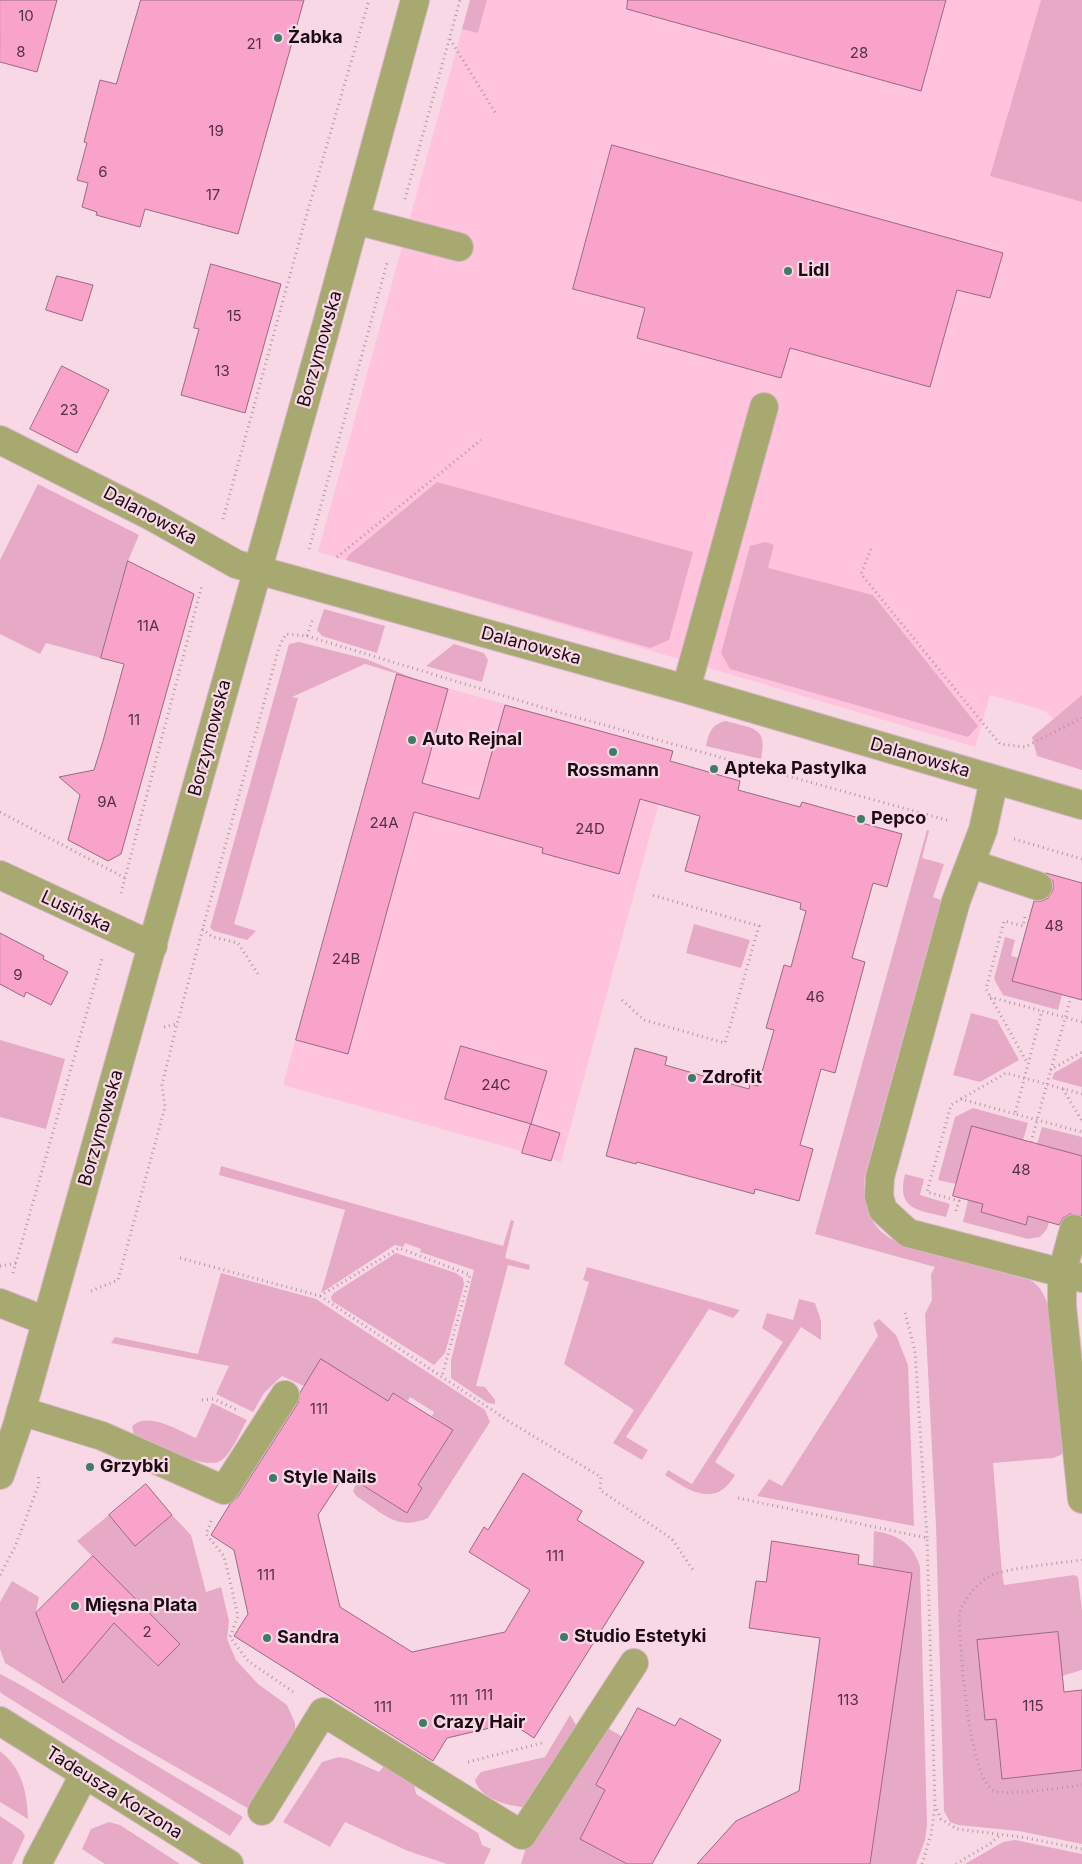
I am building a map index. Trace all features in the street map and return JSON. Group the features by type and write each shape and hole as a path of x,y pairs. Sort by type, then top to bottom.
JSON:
{"street":[{"name":"Borzymowska","path":"0,1475 34,1415 46,1321 356,220 415,0"},
{"path":"356,220 459,247"},
{"path":"686,690 764,406"},
{"name":"Dalanowska","path":"0,440 151,516 236,564 257,570 325,577 686,690 1082,805"},
{"path":"994,780 983,830 972,864 956,901 880,1177 879,1196 883,1210 908,1233 1072,1275"},
{"path":"972,864 1038,886"},
{"name":"Lusińska","path":"0,876 110,928 153,946"},
{"path":"1074,1229 1072,1275 1062,1306 1079,1489 1082,1499"},
{"path":"1,1303 46,1321"},
{"path":"34,1415 102,1436 166,1462 224,1490 285,1395"},
{"path":"262,1811 323,1712 522,1835 634,1663"},
{"name":"Tadeusza Korzona","path":"0,1721 84,1776 229,1864"},
{"path":"38,1864 84,1776"}],"path":[{"path":"1,1303 17,1263 125,878 204,579 215,552 304,224 369,0"},
{"path":"325,577 309,549 460,0"},
{"path":"450,38 496,114"},
{"path":"307,636 325,577 481,440"},
{"path":"871,549 861,574 1000,744"},
{"path":"90,1292 118,1280 166,1107 162,1085 177,1024 279,647 286,634 307,636 545,708 1082,859"},
{"path":"992,744 1025,748 1082,718"},
{"path":"0,812 125,878"},
{"path":"622,1000 644,1020 725,1043 759,926 652,895"},
{"path":"1019,913 1026,915 1023,926 1004,921 986,989 1028,1064"},
{"path":"202,929 213,937 238,943 260,977"},
{"path":"990,997 1082,1022"},
{"path":"1031,1142 1070,997"},
{"path":"1015,1114 1042,1011"},
{"path":"161,1028 177,1024"},
{"path":"1050,1070 1082,1052"},
{"path":"957,1207 959,1201 927,1192 951,1104 1006,1073 1082,1094"},
{"path":"1063,1089 1082,1121"},
{"path":"961,1099 1082,1132"},
{"path":"320,1296 399,1248 470,1275 442,1376"},
{"path":"180,1258 320,1296 510,1422 601,1477 600,1490 672,1539 693,1570"},
{"path":"0,1266 17,1263"},
{"path":"905,1313 915,1351 926,1538 936,1806 931,1835 922,1864"},
{"path":"202,1400 214,1399 243,1413"},
{"path":"0,1575 15,1547 38,1484 34,1415"},
{"path":"224,1490 206,1534 224,1556 238,1616 230,1637 248,1661 323,1712"},
{"path":"738,1498 926,1538"},
{"path":"1082,1560 990,1576 969,1594 961,1607 959,1616 969,1727 985,1782 990,1789 1003,1792 1082,1785"},
{"path":"422,1773 542,1743 547,1735"},
{"path":"936,1806 941,1819 957,1829 1000,1834 1082,1849"},
{"path":"956,1864 991,1843 1000,1834"}],"shaded area":[{"path":"470,0 487,0 478,33 462,29"},
{"path":"487,0 1041,0 991,176 1082,202 1082,695 1053,719 1045,711 990,695 975,747 318,552 462,29 478,33"},
{"path":"1041,0 1082,0 1082,202 990,176"},
{"path":"437,482 693,552 669,640 650,648 346,560 349,555"},
{"path":"38,484 139,535 128,561 101,658 46,643 40,654 0,634 0,560"},
{"path":"765,542 774,545 768,568 873,595 978,726 968,737 730,669 721,653 750,546"},
{"path":"324,609 385,626 377,653 322,636 317,630"},
{"path":"299,642 366,659 415,679 365,664 292,697 298,698 234,924 256,931 247,940 214,931 210,928 289,644"},
{"path":"454,644 484,653 488,660 482,682 426,666"},
{"path":"397,674 673,751 561,1162 283,1085"},
{"path":"1082,695 1082,770 1037,756 1032,737"},
{"path":"726,721 751,728 760,735 763,748 761,759 706,746 712,729 717,724"},
{"path":"927,830 929,831 922,858 944,864 933,897 941,900 865,1175 865,1196 869,1213 876,1226 900,1244 1030,1280 1042,1291 1048,1306 1051,1316 1064,1451 1061,1455 1053,1458 993,1463 1002,1573 1004,1585 1074,1575 1078,1577 1082,1611 1082,1670 1062,1676 1058,1632 977,1641 985,1719 996,1719 1079,1762 1082,1770 1082,1844 1019,1831 958,1825 950,1822 944,1811 936,1526 925,1314 932,1300 931,1274 935,1267 815,1234"},
{"path":"694,924 750,940 741,968 686,953"},
{"path":"1005,937 1015,940 1011,956 1019,958 1013,981 1062,995 1058,1010 1003,995 994,979"},
{"path":"971,1013 997,1020 1019,1060 980,1082 953,1075"},
{"path":"0,1040 65,1059 46,1129 0,1117"},
{"path":"1082,1057 1082,1087 1052,1079 1054,1073"},
{"path":"973,1108 1028,1123 1023,1140 956,1184 938,1180 955,1117"},
{"path":"1042,1127 1082,1137 1082,1156 1037,1144"},
{"path":"221,1166 503,1246 511,1220 514,1221 505,1258 530,1265 529,1270 508,1265 476,1386 485,1387 495,1400 495,1404 488,1403 451,1378 451,1360 474,1270 420,1252 421,1249 405,1243 403,1247 395,1245 321,1293 345,1210 219,1175"},
{"path":"905,1174 924,1179 920,1195 950,1204 946,1217 918,1210 907,1202 903,1186"},
{"path":"968,1200 983,1204 981,1212 1025,1225 1028,1216 1049,1222 1047,1229 1040,1237 1028,1239 963,1222"},
{"path":"396,1253 456,1273 463,1278 464,1285 445,1353 434,1365 332,1301 331,1297 334,1293"},
{"path":"587,1267 740,1310 733,1318 709,1309 626,1437 648,1450 642,1460 613,1443 634,1410 564,1364 589,1282 583,1280"},
{"path":"221,1273 316,1299 485,1410 490,1422 428,1518 407,1523 398,1521 382,1514 356,1496 353,1491 357,1482 407,1513 422,1488 418,1485 453,1430 432,1416 434,1412 410,1397 408,1401 393,1393 388,1401 304,1386 282,1376 264,1393 253,1412 216,1394 229,1366 111,1343 115,1337 198,1354"},
{"path":"799,1299 815,1303 821,1321 821,1340 801,1327 715,1462 735,1475 719,1492 702,1494 684,1487 665,1475 668,1470 692,1484 783,1342 762,1328 767,1313 793,1320"},
{"path":"879,1319 896,1335 908,1365 914,1526 757,1496 769,1479 782,1486 878,1336 873,1323"},
{"path":"212,1403 247,1420 233,1447 222,1460 214,1463 191,1459 165,1450 134,1435 132,1426 139,1422 155,1421 196,1438"},
{"path":"109,1515 135,1546 172,1515 191,1535 206,1592 221,1587 229,1621 227,1639 236,1660 258,1684 287,1705 295,1723 295,1734 249,1809 129,1740 5,1663 0,1649 0,1602 12,1581 39,1597 36,1612 63,1682 113,1621 157,1666 180,1644 77,1541"},
{"path":"874,1531 897,1538 909,1546 914,1552 920,1567 927,1825 925,1840 916,1864 870,1864 912,1573 873,1567"},
{"path":"0,1674 243,1817 230,1836 4,1695 0,1692"},
{"path":"570,1715 578,1728 525,1807 503,1803 482,1792 475,1780 481,1772 545,1757"},
{"path":"604,1726 623,1737 596,1785 605,1790 580,1839 626,1864 521,1864 526,1847"},
{"path":"0,1751 14,1765 22,1781 25,1790 28,1819 0,1802"},
{"path":"339,1757 349,1759 379,1772 384,1766 414,1784 416,1794 478,1833 482,1845 491,1849 484,1864 447,1864 408,1851 345,1822 330,1847 283,1822 322,1762"},
{"path":"0,1816 22,1831 25,1836 12,1864 0,1864"},
{"path":"109,1822 120,1825 180,1864 105,1864 82,1849 91,1829"},
{"path":"1015,1840 1082,1854 1082,1864 965,1864 1003,1842"}],"building":[{"path":"0,0 57,0 37,72 0,62"},
{"path":"141,0 304,0 238,234 145,209 140,227 96,215 97,212 82,207 88,183 77,180 87,143 84,142 100,80 116,84"},
{"path":"628,0 946,0 921,91 627,9"},
{"name":"Lidl","path":"612,145 1003,253 990,298 957,290 930,387 790,348 781,378 637,338 645,308 573,289"},
{"path":"211,264 281,284 245,413 181,395 199,329 194,328"},
{"path":"57,276 93,285 82,321 46,310"},
{"path":"62,366 109,390 77,453 30,429"},
{"path":"128,561 194,594 121,854 108,861 68,840 80,795 59,777 94,770 124,664 101,658"},
{"path":"397,674 448,689 422,783 479,799 505,705 673,751 670,761 740,781 738,790 800,807 802,802 859,818 858,822 902,834 887,887 873,883 852,958 865,962 835,1073 821,1069 800,1145 813,1149 799,1201 755,1189 754,1194 637,1162 636,1164 606,1156 635,1048 667,1057 665,1065 749,1089 750,1084 758,1086 774,1030 766,1028 784,965 791,967 806,911 800,909 801,903 685,871 700,816 640,799 619,874 542,853 543,848 414,812 348,1054 296,1040"},
{"path":"1046,873 1082,883 1082,1000 1012,981 1034,901 1042,901 1048,898 1053,890 1053,882"},
{"path":"0,933 44,956 43,959 68,972 51,1005 26,992 24,997 0,984"},
{"path":"461,1046 547,1071 531,1124 445,1099"},
{"path":"531,1124 560,1133 551,1161 522,1153"},
{"path":"972,1126 1082,1156 1082,1216 1070,1214 1063,1218 1059,1225 1028,1216 1026,1225 981,1212 983,1204 953,1196"},
{"path":"321,1359 388,1401 393,1393 453,1430 418,1485 422,1488 407,1513 345,1474 318,1515 340,1607 412,1652 505,1632 530,1590 469,1552 484,1527 488,1530 523,1473 582,1511 577,1520 644,1562 534,1738 511,1723 447,1738 433,1761 234,1636 248,1614 234,1550 211,1535 298,1403 300,1393"},
{"path":"146,1484 172,1515 135,1546 109,1515"},
{"path":"772,1541 859,1555 858,1564 912,1573 870,1864 697,1864 736,1821 799,1791 820,1638 749,1628 756,1581 766,1582"},
{"path":"93,1556 180,1644 158,1666 114,1623 63,1683 36,1613"},
{"path":"1058,1632 1064,1692 1082,1690 1082,1770 1002,1779 996,1719 985,1720 977,1640"},
{"path":"638,1708 675,1726 680,1718 721,1740 652,1864 627,1864 580,1839 605,1790 596,1785"}],"place":[{"name":"Żabka","path":"278,38"},
{"name":"Lidl","path":"788,271"},
{"name":"Auto Rejnal","path":"412,740"},
{"name":"Rossmann","path":"613,752"},
{"name":"Apteka Pastylka","path":"714,769"},
{"name":"Pepco","path":"861,819"},
{"name":"Zdrofit","path":"692,1078"},
{"name":"Grzybki","path":"90,1467"},
{"name":"Style Nails","path":"273,1478"},
{"name":"Mięsna Plata","path":"75,1606"},
{"name":"Studio Estetyki","path":"564,1637"},
{"name":"Sandra","path":"267,1638"},
{"name":"Crazy Hair","path":"423,1723"}]}
